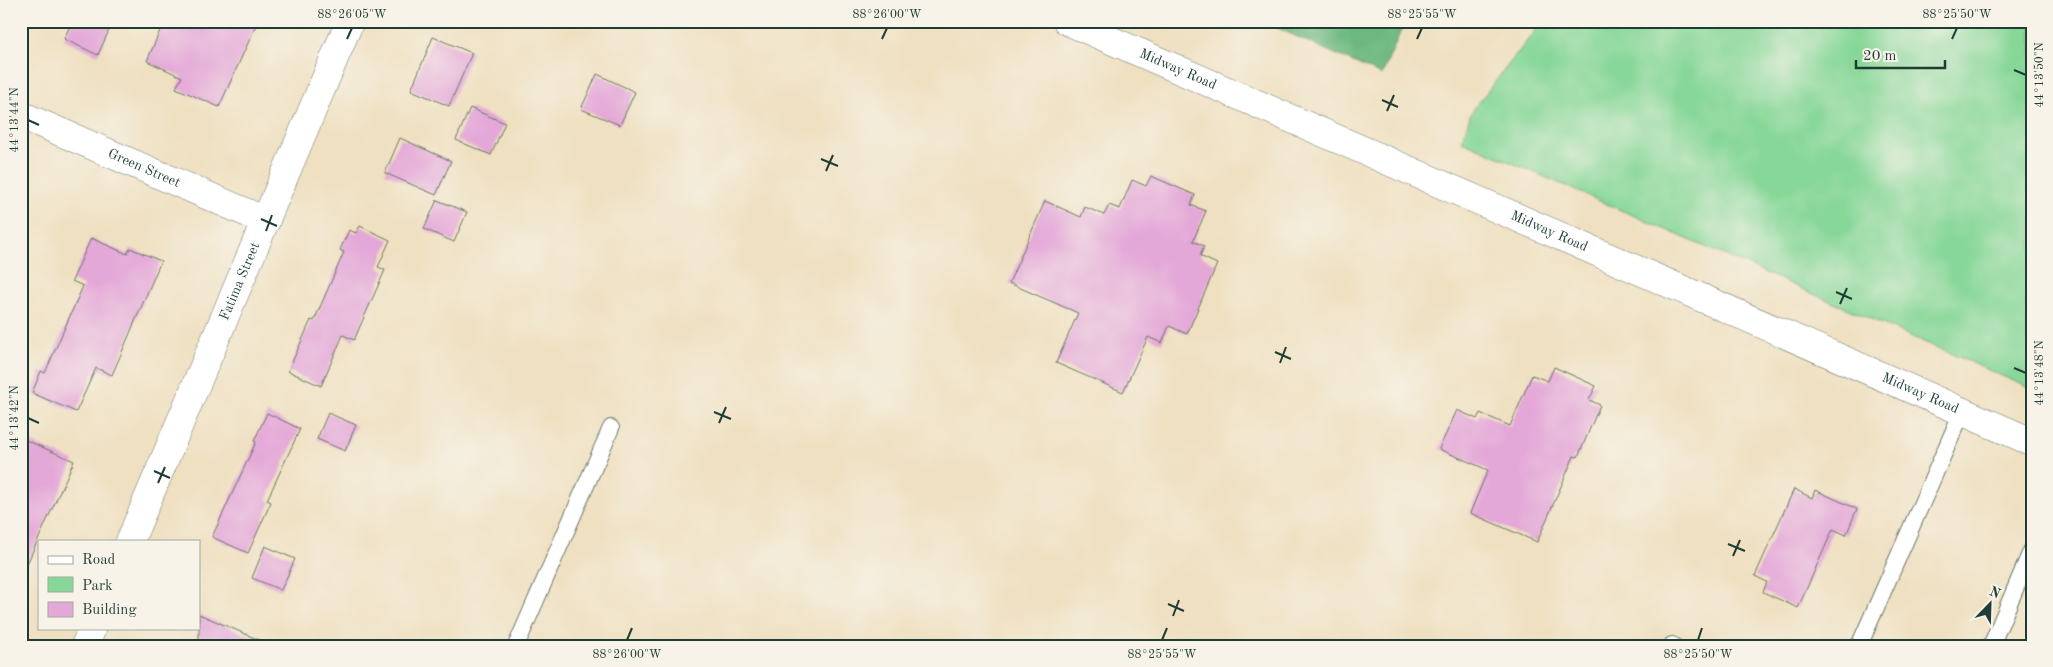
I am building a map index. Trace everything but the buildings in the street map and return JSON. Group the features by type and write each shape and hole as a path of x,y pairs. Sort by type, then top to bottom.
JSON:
{"main road":[{"name":"Fatima Street","path":"130,540 350,21"},
{"name":"Midway Road","path":"1067,21 2032,442"},
{"name":"Green Street","path":"21,115 266,221"},
{"path":"85,646 91,630"}],"lane":[{"path":"1859,646 1962,412"},
{"path":"516,646 611,428"},
{"path":"1992,646 2032,550"}],"green space":[{"path":"1262,21 1405,21 1382,75"},
{"path":"1543,21 2032,21 2032,389 1462,141 1470,116 1476,106"}]}
